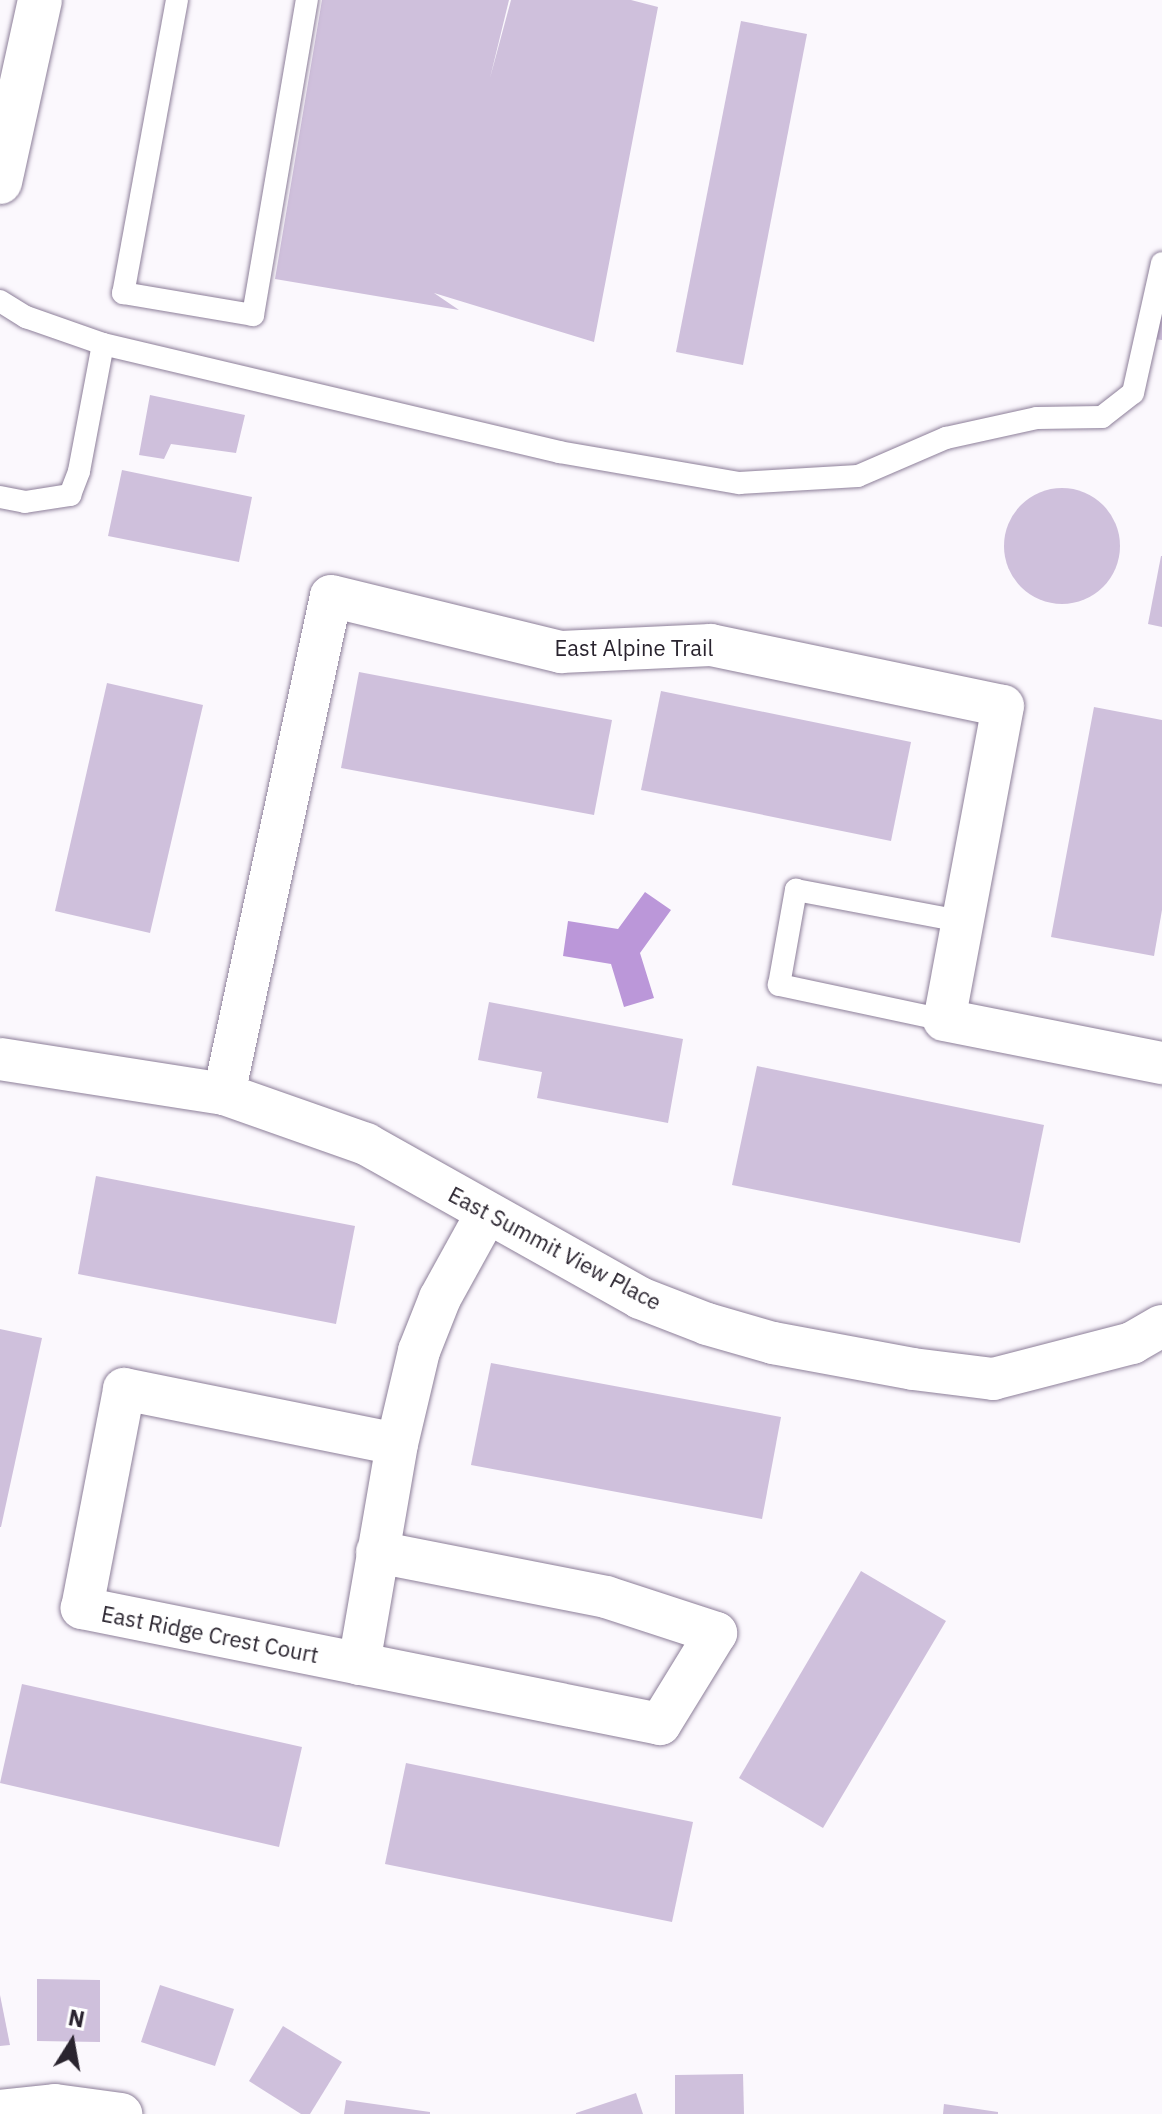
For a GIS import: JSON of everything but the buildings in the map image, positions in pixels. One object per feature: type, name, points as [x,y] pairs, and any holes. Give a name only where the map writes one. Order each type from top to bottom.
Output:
[{"type":"street","points":[[0,182],[40,0]]},
{"type":"street","name":"East Alpine Trail","points":[[224,1094],[331,596],[561,652],[711,645],[1003,706],[960,921],[944,1020]]},
{"type":"street","points":[[944,1020],[1162,1063]]},
{"type":"street","name":"East Summit View Place","points":[[0,1059],[224,1094],[366,1144],[640,1298],[707,1324],[773,1343],[913,1369],[993,1379],[1132,1343],[1162,1326]]},
{"type":"street","points":[[359,1664],[397,1444],[424,1338],[440,1298],[487,1213]]},
{"type":"street","name":"East Ridge Crest Court","points":[[377,1552],[606,1597],[716,1633],[660,1724],[82,1608],[124,1389],[397,1444]]},
{"type":"street","points":[[0,2111],[55,2105],[121,2114]]},
{"type":"lane","points":[[177,0],[123,293],[253,315],[307,0]]},
{"type":"lane","points":[[0,301],[26,317],[103,344],[559,452],[739,483],[858,476],[946,438],[1037,418],[1102,417],[1133,393],[1162,263]]},
{"type":"lane","points":[[0,497],[25,502],[70,495],[79,471],[103,344]]},
{"type":"lane","points":[[944,1020],[779,985],[796,890],[960,921]]},
{"type":"shaded area","points":[[645,892],[671,910],[640,953],[654,998],[624,1007],[611,964],[563,956],[568,921],[618,929]]}]
